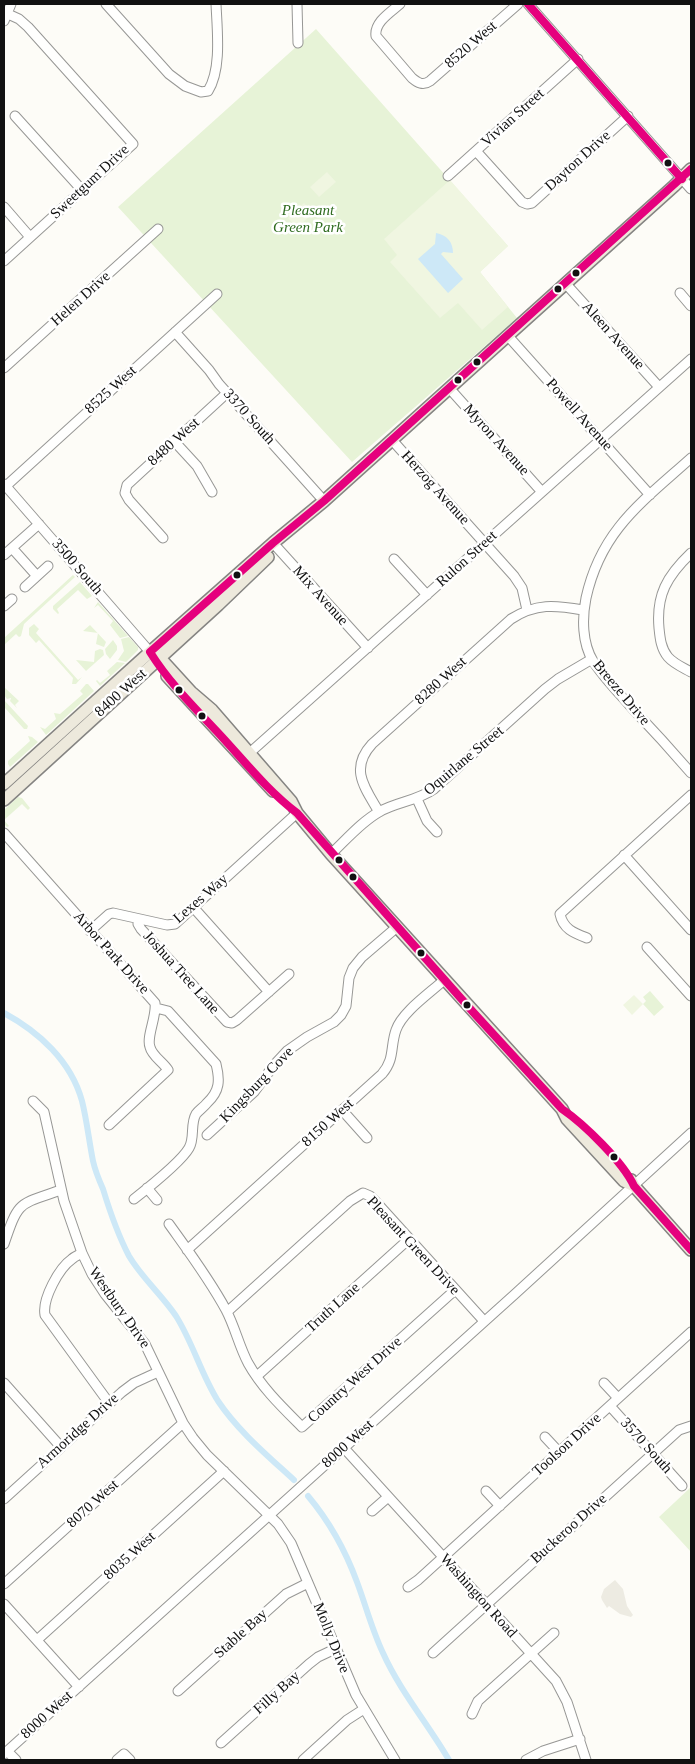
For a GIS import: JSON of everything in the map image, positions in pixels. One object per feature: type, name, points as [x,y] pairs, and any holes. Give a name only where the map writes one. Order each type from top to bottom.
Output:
[{"type":"main road","name":"8400 West","points":[[4,800],[275,546],[691,169]]},
{"type":"main road","name":"8400 West","points":[[4,784],[155,657]]},
{"type":"main road","name":"3500 South","points":[[155,657],[177,689],[291,802],[297,813],[332,854],[562,1109],[567,1119],[624,1181],[634,1186],[691,1250]]},
{"type":"street","points":[[6,17],[11,4]]},
{"type":"street","points":[[106,4],[177,81],[201,92],[208,92],[213,78],[218,33],[216,4]]},
{"type":"street","points":[[297,4],[298,43]]},
{"type":"street","name":"8520 West","points":[[400,4],[379,22],[375,30],[376,38],[412,78],[423,84],[430,81],[518,4]]},
{"type":"street","points":[[528,4],[691,189]]},
{"type":"street","name":"Sweetgum Drive","points":[[4,261],[133,144],[28,27],[18,19],[6,17]]},
{"type":"street","name":"Vivian Street","points":[[448,176],[578,59]]},
{"type":"street","points":[[15,116],[82,190]]},
{"type":"street","name":"Dayton Drive","points":[[476,151],[522,202],[532,203],[628,116]]},
{"type":"street","points":[[4,207],[30,237]]},
{"type":"street","name":"Helen Drive","points":[[4,368],[158,229]]},
{"type":"street","name":"Aleen Avenue","points":[[566,284],[659,387]]},
{"type":"street","points":[[680,293],[691,306]]},
{"type":"street","name":"8525 West","points":[[5,485],[216,294]]},
{"type":"street","name":"3370 South","points":[[175,332],[324,501]]},
{"type":"street","name":"Powell Avenue","points":[[508,336],[650,495]]},
{"type":"street","name":"Rulon Street","points":[[246,756],[691,359]]},
{"type":"street","name":"Myron Avenue","points":[[450,389],[542,492]]},
{"type":"street","name":"8480 West","points":[[163,538],[129,500],[125,489],[129,482],[227,393]]},
{"type":"street","name":"Herzog Avenue","points":[[392,440],[514,576],[522,588],[527,610]]},
{"type":"street","points":[[174,441],[197,466],[212,492]]},
{"type":"street","name":"Breeze Drive","points":[[691,458],[618,527],[596,562],[583,610],[584,630],[592,659],[620,695],[691,772]]},
{"type":"street","name":"3500 South","points":[[5,485],[155,657]]},
{"type":"street","points":[[4,555],[39,524]]},
{"type":"street","name":"Mix Avenue","points":[[275,546],[368,648]]},
{"type":"street","points":[[12,548],[37,576]]},
{"type":"street","points":[[691,553],[673,571],[665,585],[660,599],[658,614],[662,647],[668,657],[691,672]]},
{"type":"street","points":[[394,559],[427,595]]},
{"type":"street","points":[[25,587],[48,566]]},
{"type":"street","points":[[4,606],[12,598]]},
{"type":"street","name":"8280 West","points":[[379,812],[362,783],[360,774],[360,764],[367,749],[511,619],[527,610],[549,606],[583,610]]},
{"type":"street","name":"Oquirlane Street","points":[[332,854],[370,818],[379,812],[417,799],[434,790],[558,679],[592,659]]},
{"type":"street","points":[[587,938],[575,934],[566,926],[562,922],[560,914],[691,795]]},
{"type":"street","points":[[417,799],[427,821],[437,832]]},
{"type":"street","name":"Lexes Way","points":[[90,931],[111,913],[170,925],[175,924],[297,813]]},
{"type":"street","name":"Arbor Park Drive","points":[[4,833],[154,1002],[156,1008],[149,1044],[152,1051],[168,1070],[109,1125]]},
{"type":"street","points":[[624,855],[691,930]]},
{"type":"street","points":[[193,908],[269,992],[289,974]]},
{"type":"street","name":"Joshua Tree Lane","points":[[138,919],[141,929],[223,1020],[230,1023],[237,1020],[269,992]]},
{"type":"street","name":"Kingsburg Cove","points":[[207,1135],[254,1092],[287,1051],[334,1022],[341,1015],[346,1006],[349,978],[354,968],[362,956],[397,927]]},
{"type":"street","points":[[647,947],[691,996]]},
{"type":"street","name":"8150 West","points":[[187,1250],[387,1068],[392,1056],[396,1030],[403,1017],[444,980]]},
{"type":"street","points":[[134,1199],[188,1149],[196,1114],[215,1094],[219,1080],[216,1064],[168,1011],[156,1008]]},
{"type":"street","name":"Westbury Drive","points":[[33,1101],[41,1108],[46,1118],[61,1190],[82,1253],[98,1284],[145,1344],[183,1423],[207,1454],[269,1515]]},
{"type":"street","points":[[342,1110],[367,1138]]},
{"type":"street","name":"8000 West","points":[[6,1752],[691,1134]]},
{"type":"street","points":[[147,1188],[157,1200]]},
{"type":"street","points":[[4,1244],[13,1218],[22,1205],[61,1190]]},
{"type":"street","name":"Pleasant Green Drive","points":[[227,1312],[356,1196],[363,1193],[370,1196],[484,1321]]},
{"type":"street","name":"Country West Drive","points":[[169,1224],[227,1312],[244,1354],[256,1376],[272,1397],[302,1427],[455,1290]]},
{"type":"street","name":"Truth Lane","points":[[256,1376],[409,1239]]},
{"type":"street","points":[[82,1253],[72,1258],[59,1274],[44,1310],[45,1315],[109,1403]]},
{"type":"street","name":"Toolson Drive","points":[[408,1587],[691,1332]]},
{"type":"street","name":"Armoridge Drive","points":[[4,1499],[109,1403],[134,1383],[158,1372]]},
{"type":"street","points":[[604,1382],[618,1398]]},
{"type":"street","points":[[4,1383],[61,1447]]},
{"type":"street","name":"3570 South","points":[[610,1406],[682,1486]]},
{"type":"street","name":"8070 West","points":[[4,1584],[183,1423]]},
{"type":"street","name":"Buckeroo Drive","points":[[434,1653],[679,1430],[691,1426]]},
{"type":"street","points":[[545,1437],[559,1452]]},
{"type":"street","name":"Washington Road","points":[[344,1448],[531,1653],[562,1691],[572,1713],[586,1760]]},
{"type":"street","name":"8035 West","points":[[37,1640],[224,1471]]},
{"type":"street","points":[[486,1491],[500,1506]]},
{"type":"street","points":[[372,1511],[388,1497]]},
{"type":"street","name":"Molly Drive","points":[[269,1515],[291,1543],[356,1696],[395,1760]]},
{"type":"street","name":"Stable Bay","points":[[178,1691],[286,1594],[308,1582]]},
{"type":"street","points":[[4,1604],[79,1686]]},
{"type":"street","points":[[472,1714],[478,1701],[554,1633]]},
{"type":"street","name":"Filly Bay","points":[[221,1743],[309,1664],[318,1657],[335,1649]]},
{"type":"street","points":[[303,1760],[347,1720],[364,1709]]},
{"type":"street","points":[[526,1760],[543,1751],[580,1740]]},
{"type":"street","points":[[6,1752],[16,1760]]},
{"type":"green space","name":"Pleasant Green Park","points":[[316,29],[508,246],[480,272],[517,318],[352,462],[118,207]]},
{"type":"green space","points":[[327,172],[336,182],[319,197],[310,187]]},
{"type":"green space","points":[[450,180],[508,246],[480,272],[508,307],[482,330],[458,303],[440,318],[390,262],[397,255],[384,239]]},
{"type":"green space","points":[[304,203],[313,213],[297,228],[288,218]]},
{"type":"green space","points":[[73,575],[75,577],[24,624],[21,636],[19,637],[16,634],[4,645],[4,638]]},
{"type":"green space","points":[[80,582],[92,596],[87,599],[78,590],[57,609],[58,614],[53,609],[53,606]]},
{"type":"green space","points":[[98,602],[128,636],[120,638],[110,625],[113,621],[98,605],[94,608]]},
{"type":"green space","points":[[34,624],[39,629],[36,633],[78,680],[82,677],[76,684],[72,684],[73,678],[39,640],[36,643],[29,635],[29,628]]},
{"type":"green space","points":[[90,625],[97,633],[83,631]]},
{"type":"green space","points":[[98,633],[106,642],[104,647],[96,644]]},
{"type":"green space","points":[[129,637],[138,647],[138,650],[126,662],[118,660],[124,651],[121,639]]},
{"type":"green space","points":[[113,640],[117,650],[110,659],[105,649]]},
{"type":"green space","points":[[103,650],[104,655],[86,671],[76,660],[94,662],[95,651]]},
{"type":"green space","points":[[117,662],[125,663],[100,686],[96,681],[100,683],[110,675],[107,671]]},
{"type":"green space","points":[[86,684],[94,691],[46,735],[40,727],[45,729],[56,719],[54,713],[60,714],[83,694],[80,691]]},
{"type":"green space","points":[[4,687],[19,701],[15,705],[17,708],[10,701],[11,698],[7,699],[4,695]]},
{"type":"green space","points":[[4,700],[28,726],[27,729],[24,729],[5,708]]},
{"type":"green space","points":[[28,736],[38,742],[10,767],[8,761],[30,741]]},
{"type":"green space","points":[[18,797],[22,798],[30,808],[28,810],[22,804],[4,820],[4,810]]},
{"type":"green space","points":[[650,991],[664,1007],[654,1016],[643,1004],[646,1001],[643,997]]},
{"type":"green space","points":[[634,995],[643,1004],[632,1015],[623,1005]]},
{"type":"green space","points":[[691,1487],[691,1552],[659,1517]]},
{"type":"shaded area","points":[[615,1580],[623,1589],[627,1606],[633,1615],[631,1617],[620,1614],[609,1606],[607,1608],[602,1600],[601,1597],[604,1589]]},
{"type":"water","points":[[436,233],[443,235],[451,242],[453,253],[443,252],[441,254],[463,279],[448,293],[418,259],[435,244]]},
{"type":"waterway","points":[[4,1013],[41,1039],[52,1049],[70,1073],[82,1101],[95,1168],[121,1240],[129,1256],[176,1316],[212,1391],[226,1412],[254,1443],[294,1480]]},
{"type":"waterway","points":[[308,1496],[330,1526],[348,1559],[376,1636],[390,1667],[449,1760]]},
{"type":"transit line","points":[[528,4],[682,179]]},
{"type":"transit line","points":[[691,169],[324,501],[273,543],[150,652],[184,696],[267,786],[297,813],[473,1012],[562,1109],[592,1134],[612,1155],[629,1176],[634,1186],[691,1250]]}]
